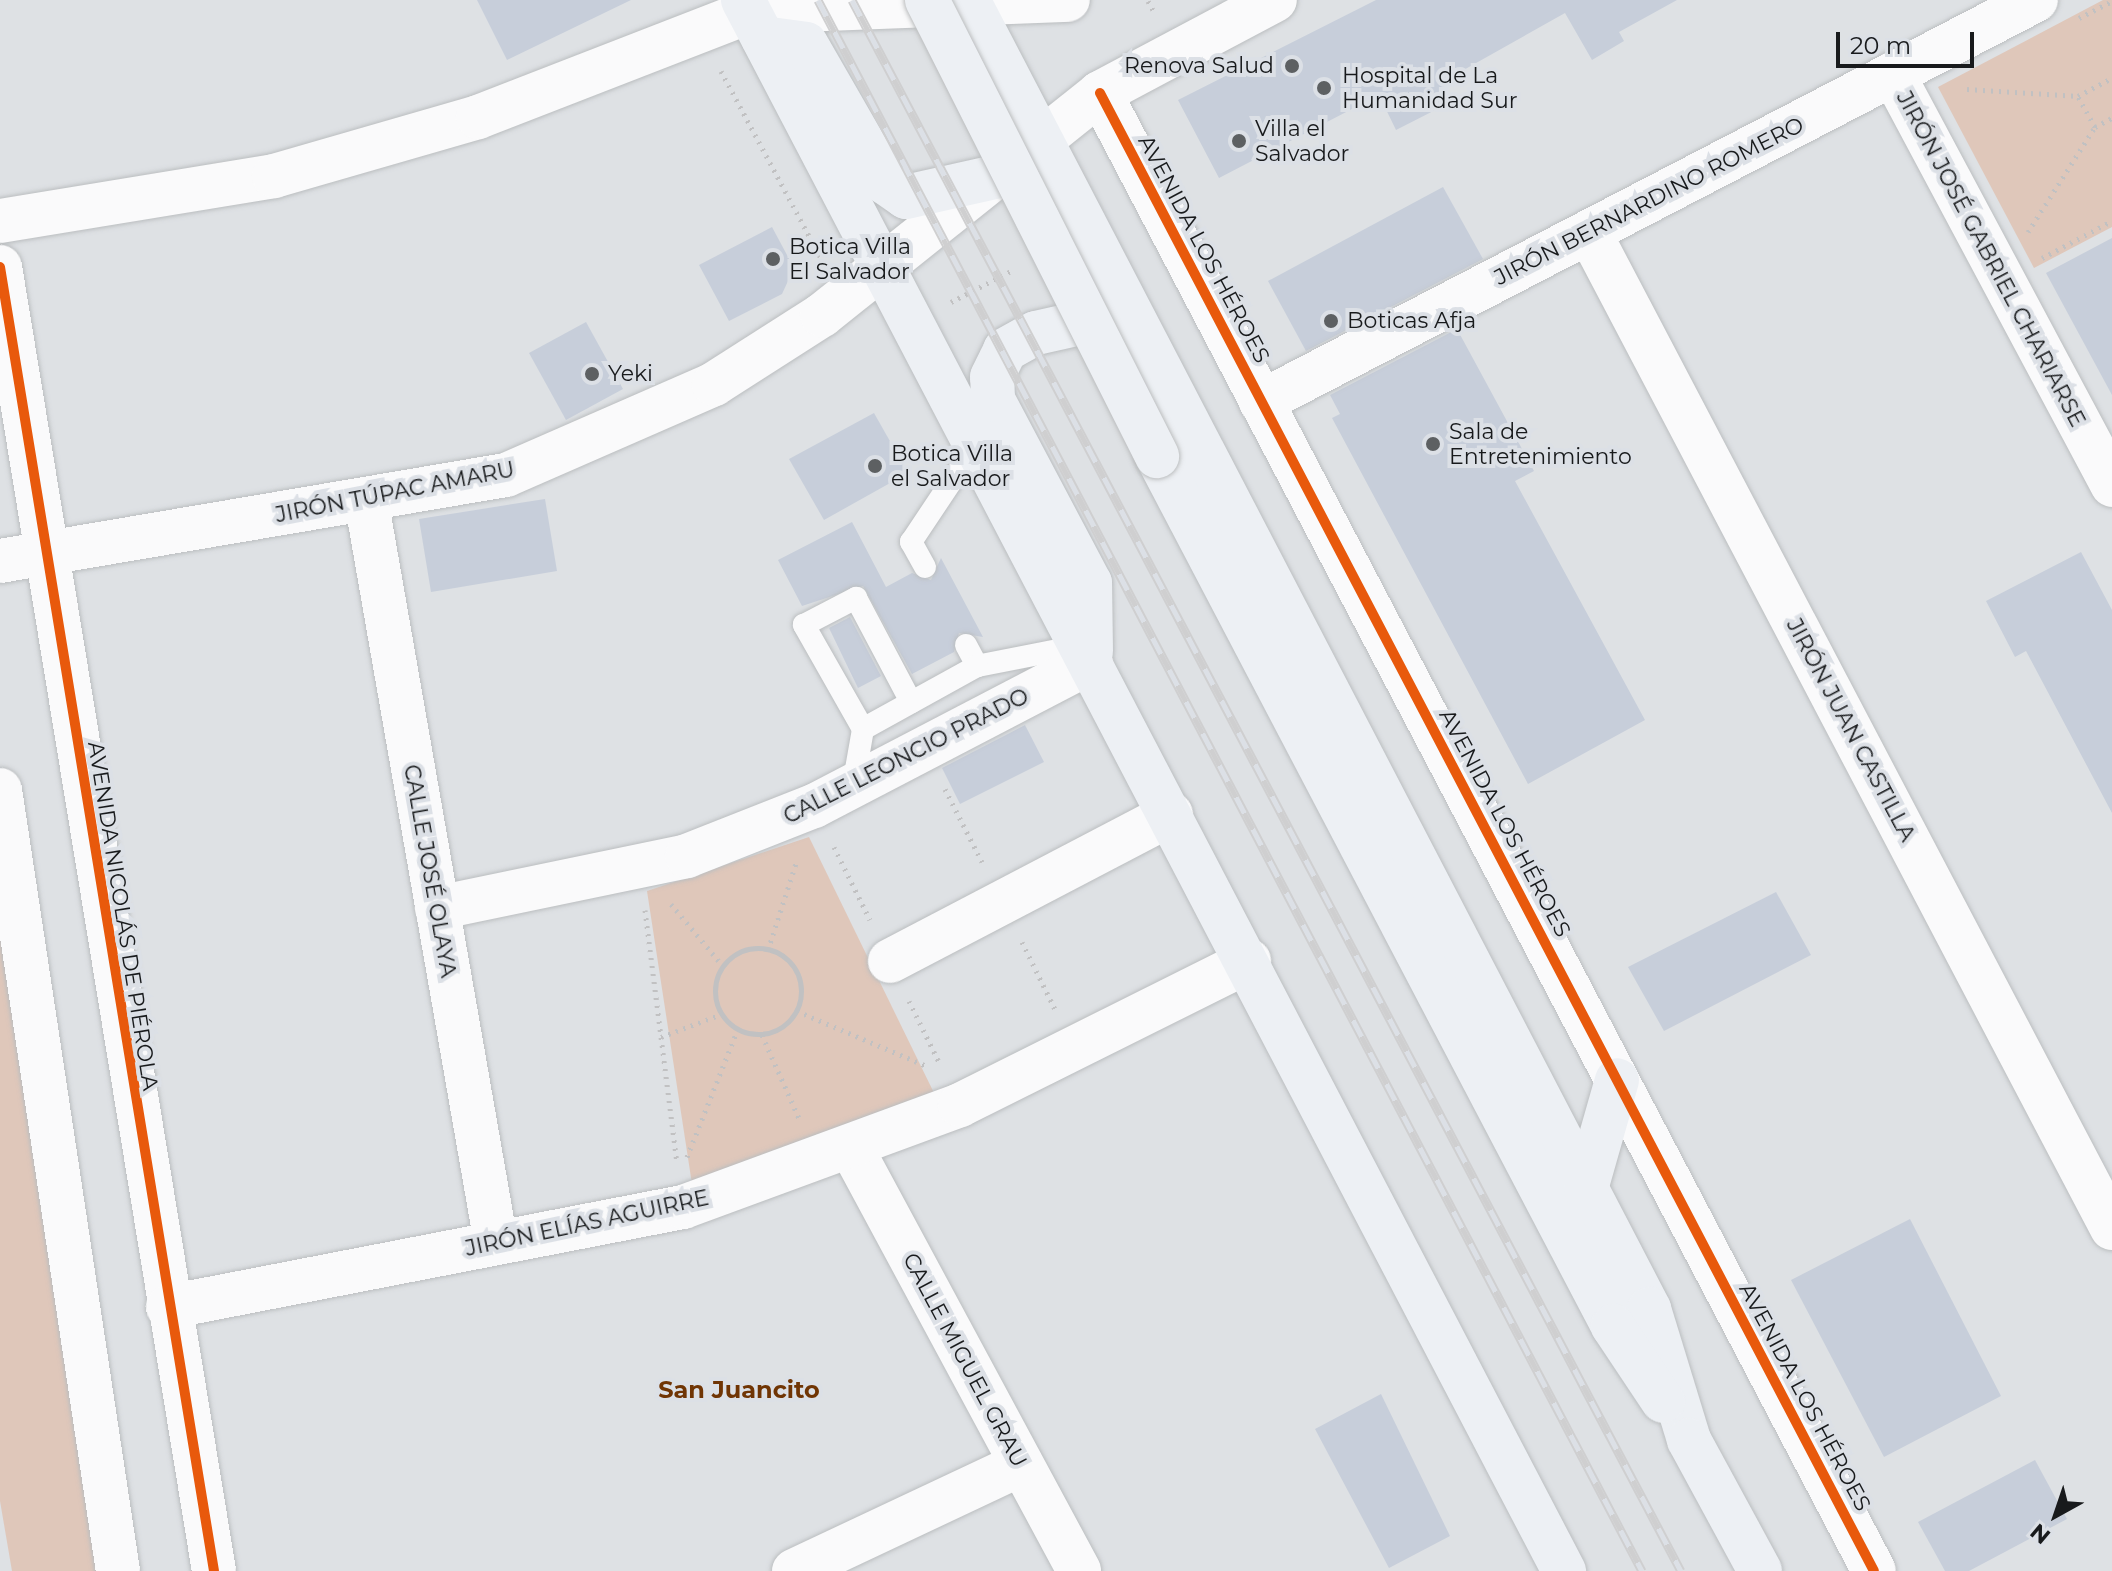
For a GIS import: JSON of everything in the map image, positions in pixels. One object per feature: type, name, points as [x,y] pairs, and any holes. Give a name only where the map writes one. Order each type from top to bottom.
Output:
[{"type":"main road","points":[[954,0],[1039,140],[1649,1309],[1689,1440]]},
{"type":"main road","points":[[954,0],[1157,456],[1613,1326],[1689,1440],[1760,1571]]},
{"type":"main road","points":[[751,17],[806,44],[886,183],[906,197],[995,177]]},
{"type":"main road","points":[[751,17],[1249,961],[1557,1568]]},
{"type":"main road","points":[[1088,654],[1090,583],[993,400],[992,377],[1005,350],[1036,333],[1128,313]]},
{"type":"main road","points":[[1586,1189],[1617,1080]]},
{"type":"street","points":[[0,221],[274,176],[478,117],[751,17],[954,0],[1068,0]]},
{"type":"street","name":"JIRÓN TÚPAC AMARU","points":[[0,561],[506,475],[714,384],[884,267],[1100,93],[1275,0]]},
{"type":"street","name":"JIRÓN BERNARDINO ROMERO","points":[[1261,402],[1893,74],[2053,11]]},
{"type":"street","name":"JIRÓN JOSÉ GABRIEL CHARIARSE","points":[[1893,74],[2112,485]]},
{"type":"street","name":"AVENIDA LOS HÉROES","points":[[1100,93],[1874,1571]]},
{"type":"street","name":"JIRÓN JUAN CASTILLA","points":[[1589,232],[2112,1228]]},
{"type":"street","name":"AVENIDA NICOLÁS DE PIÉROLA","points":[[0,267],[43,554],[214,1571]]},
{"type":"street","name":"CALLE JOSÉ OLAYA","points":[[366,499],[496,1243]]},
{"type":"street","name":"CALLE LEONCIO PRADO","points":[[437,908],[687,856],[814,806],[1088,654]]},
{"type":"street","points":[[0,790],[118,1571]]},
{"type":"street","points":[[890,961],[1171,814]]},
{"type":"street","name":"JIRÓN ELÍAS AGUIRRE","points":[[168,1307],[683,1207],[836,1156],[1077,1052],[1249,961]]},
{"type":"street","name":"CALLE MIGUEL GRAU","points":[[836,1156],[1021,1464],[1079,1571]]},
{"type":"street","points":[[794,1571],[1021,1464]]},
{"type":"lane","points":[[925,567],[911,542],[977,443]]},
{"type":"lane","points":[[853,786],[863,729],[804,625],[856,598],[911,702]]},
{"type":"lane","points":[[966,645],[977,666]]},
{"type":"lane","points":[[863,729],[977,666],[1088,654]]},
{"type":"path","points":[[2053,11],[2112,1]]},
{"type":"path","points":[[712,56],[831,277]]},
{"type":"path","points":[[1961,89],[2078,96],[2112,78]]},
{"type":"path","points":[[2078,96],[2095,127]]},
{"type":"path","points":[[2025,236],[2095,127],[2112,118]]},
{"type":"path","points":[[2018,223],[2038,260],[2112,221]]},
{"type":"path","points":[[943,307],[1025,263]]},
{"type":"path","points":[[768,950],[814,806]]},
{"type":"path","points":[[640,867],[723,966]]},
{"type":"path","points":[[640,867],[679,1177],[738,1029]]},
{"type":"path","points":[[797,1011],[795,969],[768,950],[746,950],[723,966],[715,992],[722,1014],[738,1029],[762,1035],[836,1156]]},
{"type":"path","points":[[762,1035],[797,1011]]},
{"type":"path","points":[[797,1011],[944,1074]]},
{"type":"path","points":[[661,1037],[722,1014]]},
{"type":"shaded area","points":[[2103,0],[2112,0],[2112,227],[2034,268],[1938,87]]},
{"type":"shaded area","points":[[809,837],[935,1095],[692,1184],[647,891]]},
{"type":"shaded area","points":[[0,934],[100,1571],[12,1571],[0,1501]]},
{"type":"building","points":[[477,0],[631,0],[507,60]]},
{"type":"building","name":"Hospital de La Humanidad Sur","points":[[1376,0],[1677,0],[1619,32],[1624,41],[1592,60],[1565,13],[1444,81],[1451,102],[1396,130],[1379,95],[1219,178],[1178,100]]},
{"type":"building","points":[[1443,187],[1483,259],[1306,351],[1268,281]]},
{"type":"building","points":[[772,227],[794,268],[782,294],[729,321],[699,265]]},
{"type":"building","points":[[2112,238],[2112,395],[2046,273]]},
{"type":"building","points":[[586,322],[623,389],[566,420],[529,353]]},
{"type":"building","points":[[1457,329],[1534,471],[1515,481],[1645,720],[1528,784],[1332,418],[1340,414],[1330,395]]},
{"type":"building","points":[[874,413],[908,473],[824,520],[789,459]]},
{"type":"building","points":[[545,499],[557,571],[431,592],[419,519]]},
{"type":"building","points":[[852,522],[886,587],[912,573],[931,580],[941,558],[983,637],[959,633],[954,652],[912,674],[863,586],[802,606],[778,560]]},
{"type":"building","points":[[2081,552],[2112,610],[2112,813],[2026,651],[2015,657],[1986,601]]},
{"type":"building","points":[[850,617],[881,676],[858,688],[829,628]]},
{"type":"building","points":[[1025,725],[1044,762],[960,804],[942,768]]},
{"type":"building","points":[[1776,892],[1811,955],[1664,1031],[1628,967]]},
{"type":"building","points":[[1910,1219],[2001,1396],[1884,1457],[1791,1280]]},
{"type":"building","points":[[1381,1394],[1450,1536],[1389,1568],[1315,1429]]},
{"type":"building","points":[[2035,1460],[2067,1519],[1969,1571],[1945,1571],[1918,1522]]},
{"type":"railway","points":[[818,0],[1642,1571]]},
{"type":"railway","points":[[852,0],[1681,1571]]},
{"type":"cycle path","points":[[1100,93],[1874,1571]]},
{"type":"cycle path","points":[[0,267],[214,1571]]},
{"type":"place","name":"Renova Salud","points":[[1292,66]]},
{"type":"place","name":"Hospital de La Humanidad Sur","points":[[1324,88]]},
{"type":"place","name":"Villa el Salvador","points":[[1239,141]]},
{"type":"place","name":"Botica Villa El Salvador","points":[[773,259]]},
{"type":"place","name":"Boticas Afja","points":[[1331,321]]},
{"type":"place","name":"Yeki","points":[[592,374]]},
{"type":"place","name":"Sala de Entretenimiento","points":[[1433,444]]},
{"type":"place","name":"Botica Villa el Salvador","points":[[875,466]]},
{"type":"district","name":"San Juancito","points":[[739,1390]]}]
